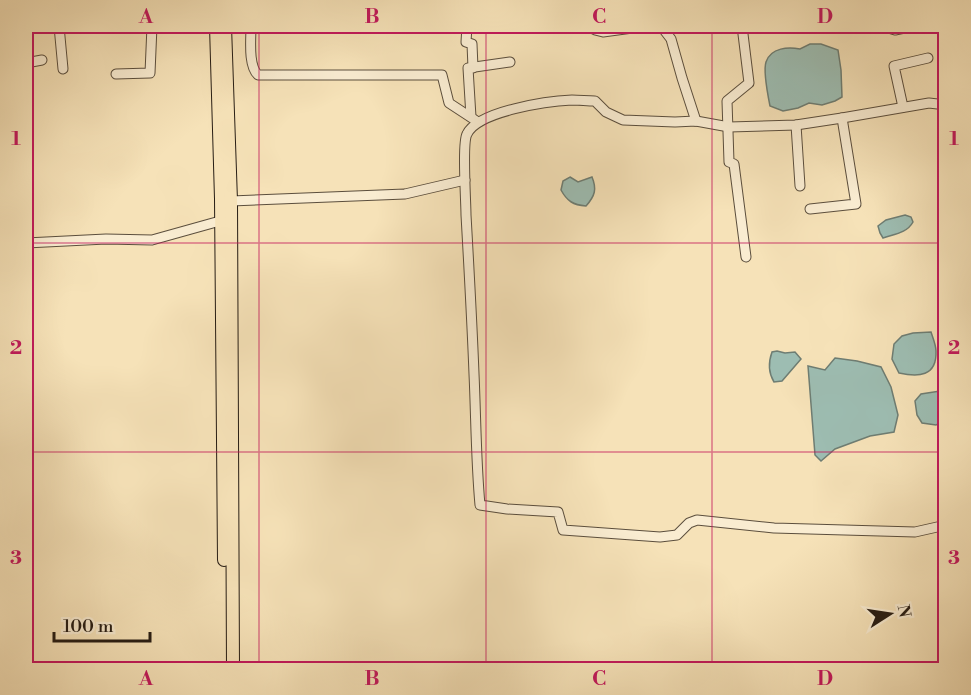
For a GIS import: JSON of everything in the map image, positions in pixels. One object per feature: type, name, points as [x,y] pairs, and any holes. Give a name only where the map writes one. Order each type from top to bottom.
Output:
[{"type":"main road","points":[[216,26],[221,199],[225,221],[232,669]]},
{"type":"main road","points":[[225,26],[231,201],[225,221],[225,669]]},
{"type":"street","points":[[59,26],[63,69]]},
{"type":"street","points":[[116,74],[150,73],[152,26]]},
{"type":"street","points":[[252,26],[251,63],[253,71],[258,75],[442,75],[449,102],[475,119],[511,109],[571,100],[595,101],[606,112],[623,120],[696,121],[729,127],[796,125],[929,103],[945,105]]},
{"type":"street","points":[[467,26],[466,42],[472,44],[473,68]]},
{"type":"street","points":[[594,26],[595,30],[603,32],[647,26]]},
{"type":"street","points":[[662,27],[691,26]]},
{"type":"street","points":[[742,26],[749,83],[728,101],[729,162],[734,164],[746,257]]},
{"type":"street","points":[[882,26],[895,30],[914,26]]},
{"type":"street","points":[[662,27],[671,39],[681,78],[696,121]]},
{"type":"street","points":[[903,107],[894,66],[928,58]]},
{"type":"street","points":[[26,63],[42,60]]},
{"type":"street","points":[[510,62],[468,68],[475,119],[465,141],[465,180],[480,506],[558,512],[563,530],[660,537],[677,535],[689,522],[697,520],[774,528],[905,531],[945,525]]},
{"type":"street","points":[[810,209],[856,204],[842,118]]},
{"type":"street","points":[[796,125],[800,186]]},
{"type":"street","points":[[231,201],[405,194],[465,180]]},
{"type":"street","points":[[26,243],[152,240],[225,221]]},
{"type":"water","points":[[810,44],[821,44],[838,50],[842,97],[822,105],[809,103],[783,111],[770,106],[765,71],[768,57],[781,49],[800,49]]},
{"type":"water","points":[[570,177],[578,182],[592,177],[594,192],[586,206],[571,202],[561,190],[563,181]]},
{"type":"water","points":[[905,215],[911,217],[913,222],[910,226],[900,233],[883,238],[878,226],[886,220]]},
{"type":"water","points":[[931,332],[936,349],[935,360],[930,370],[919,375],[899,373],[892,359],[894,344],[902,336]]},
{"type":"water","points":[[772,352],[795,352],[801,359],[782,381],[774,382],[769,364]]},
{"type":"water","points":[[835,358],[881,367],[891,387],[898,415],[894,432],[870,436],[835,449],[821,461],[815,455],[808,366],[825,370]]},
{"type":"water","points":[[940,391],[945,397],[945,419],[936,425],[922,423],[917,415],[915,401],[921,394]]}]
